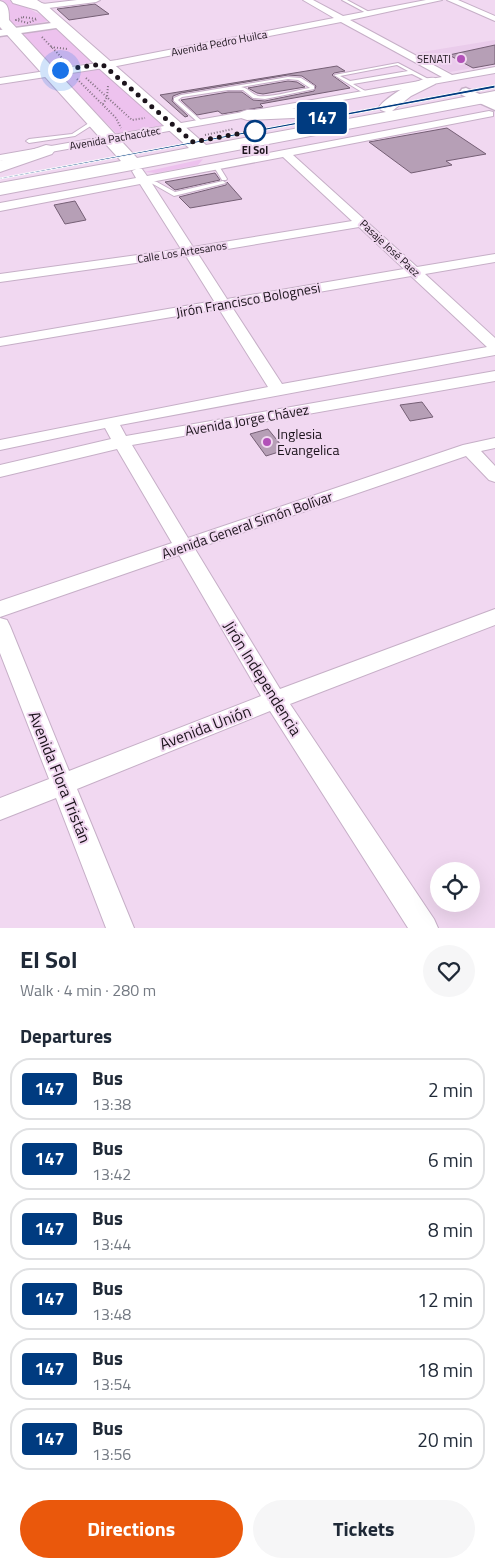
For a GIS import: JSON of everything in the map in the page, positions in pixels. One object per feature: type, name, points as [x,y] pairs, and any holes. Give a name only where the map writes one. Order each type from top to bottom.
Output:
[{"type":"main road","points":[[18,0],[36,4],[198,147]]},
{"type":"main road","points":[[0,5],[3,12],[4,26],[95,121],[117,133],[134,170]]},
{"type":"main road","points":[[387,106],[406,93],[430,81]]},
{"type":"main road","name":"Avenida Pachacútec","points":[[487,103],[495,86]]},
{"type":"main road","name":"Avenida Pachacútec","points":[[0,189],[58,178],[134,170],[198,147],[387,106],[487,103]]},
{"type":"main road","name":"Avenida Pachacútec","points":[[198,147],[257,140],[424,110],[487,103]]},
{"type":"main road","points":[[247,115],[366,111]]},
{"type":"main road","points":[[222,175],[223,160],[228,154],[257,140]]},
{"type":"main road","points":[[0,167],[42,144]]},
{"type":"main road","name":"Avenida Pachacútec","points":[[0,178],[134,170]]},
{"type":"street","points":[[36,4],[96,0]]},
{"type":"street","points":[[307,0],[451,78]]},
{"type":"street","name":"Avenida Pedro Huilca","points":[[0,81],[41,66],[73,71],[438,0]]},
{"type":"street","points":[[452,0],[493,18]]},
{"type":"street","points":[[4,26],[59,25]]},
{"type":"street","name":"Avenida Pachacútec","points":[[0,158],[18,155],[42,144],[83,143],[117,133],[201,123],[495,70]]},
{"type":"street","name":"Avenida Pachacútec","points":[[0,207],[134,170],[222,175],[284,152],[487,103]]},
{"type":"street","points":[[198,147],[222,175]]},
{"type":"street","name":"Pasaje José Paez","points":[[284,152],[495,346]]},
{"type":"street","points":[[134,170],[278,390]]},
{"type":"street","name":"Calle Los Artesanos","points":[[0,278],[188,252],[363,223]]},
{"type":"street","name":"Jirón Francisco Bolognesi","points":[[0,342],[495,258]]},
{"type":"street","name":"Avenida Jorge Chávez","points":[[0,445],[278,390],[495,350]]},
{"type":"street","name":"Avenida Jorge Chávez","points":[[0,471],[122,442],[495,376]]},
{"type":"street","name":"Jirón Independencia","points":[[110,423],[275,700],[424,928]]},
{"type":"street","name":"Avenida General Simón Bolívar","points":[[0,609],[468,449],[495,443]]},
{"type":"street","points":[[468,449],[495,476]]},
{"type":"street","name":"Avenida Unión","points":[[0,808],[495,616]]},
{"type":"street","name":"Avenida Flora Tristán","points":[[0,626],[120,928]]},
{"type":"lane","points":[[344,0],[369,13]]},
{"type":"lane","points":[[365,93],[336,74],[398,64],[430,81]]},
{"type":"lane","points":[[343,79],[406,68]]},
{"type":"lane","points":[[349,83],[413,72]]},
{"type":"lane","points":[[201,123],[176,99],[226,88],[288,78],[299,79],[312,87],[312,89],[266,98],[255,96],[244,89],[226,88]]},
{"type":"lane","points":[[18,155],[29,141],[73,135],[95,121]]},
{"type":"lane","points":[[68,132],[78,133]]},
{"type":"lane","points":[[78,133],[83,143]]},
{"type":"lane","points":[[29,141],[42,144]]},
{"type":"lane","points":[[134,170],[167,187],[174,194],[222,175]]},
{"type":"path","points":[[38,32],[116,118],[117,133]]},
{"type":"path","points":[[51,47],[74,50]]},
{"type":"path","points":[[73,71],[107,97],[132,120],[163,116]]},
{"type":"path","points":[[103,82],[109,87],[103,104]]},
{"type":"shaded area","points":[[1,0],[12,0],[47,18],[48,21],[27,26],[9,25]]},
{"type":"shaded area","points":[[38,30],[61,30],[94,60],[88,63],[51,68],[20,35]]},
{"type":"shaded area","name":"SENATI","points":[[495,40],[495,64],[450,72],[416,53]]},
{"type":"shaded area","points":[[102,68],[166,125],[117,134],[58,74]]},
{"type":"shaded area","points":[[203,159],[198,165],[156,173],[144,172]]},
{"type":"building","points":[[95,4],[109,14],[69,20],[57,9]]},
{"type":"building","points":[[495,45],[495,64],[473,68],[449,55]]},
{"type":"building","points":[[337,66],[345,71],[332,75],[350,88],[260,104],[263,107],[222,114],[218,111],[197,115],[181,100],[228,92],[242,92],[253,100],[265,101],[314,91],[316,86],[302,76],[288,75],[181,93],[173,96],[172,101],[188,116],[185,117],[160,95]]},
{"type":"building","points":[[288,81],[297,82],[305,87],[263,94],[248,88]]},
{"type":"building","points":[[447,128],[486,154],[446,161],[452,165],[411,173],[369,142]]},
{"type":"building","points":[[215,173],[220,180],[175,190],[165,182]]},
{"type":"building","points":[[227,182],[242,199],[190,208],[179,197],[226,185]]},
{"type":"building","points":[[75,201],[86,220],[65,224],[54,205]]},
{"type":"building","points":[[422,402],[433,417],[410,421],[400,405]]},
{"type":"building","name":"Inglesia Evangelica","points":[[268,429],[285,450],[266,456],[250,434]]},
{"type":"bus line","name":"147","points":[[0,178],[495,86]]},
{"type":"place","name":"SENATI","points":[[461,59]]},
{"type":"place","name":"El Sol","points":[[255,131]]},
{"type":"place","name":"Inglesia Evangelica","points":[[267,442]]},
{"type":"route","points":[[60,70],[102,64],[193,142],[264,129],[255,131]]}]
